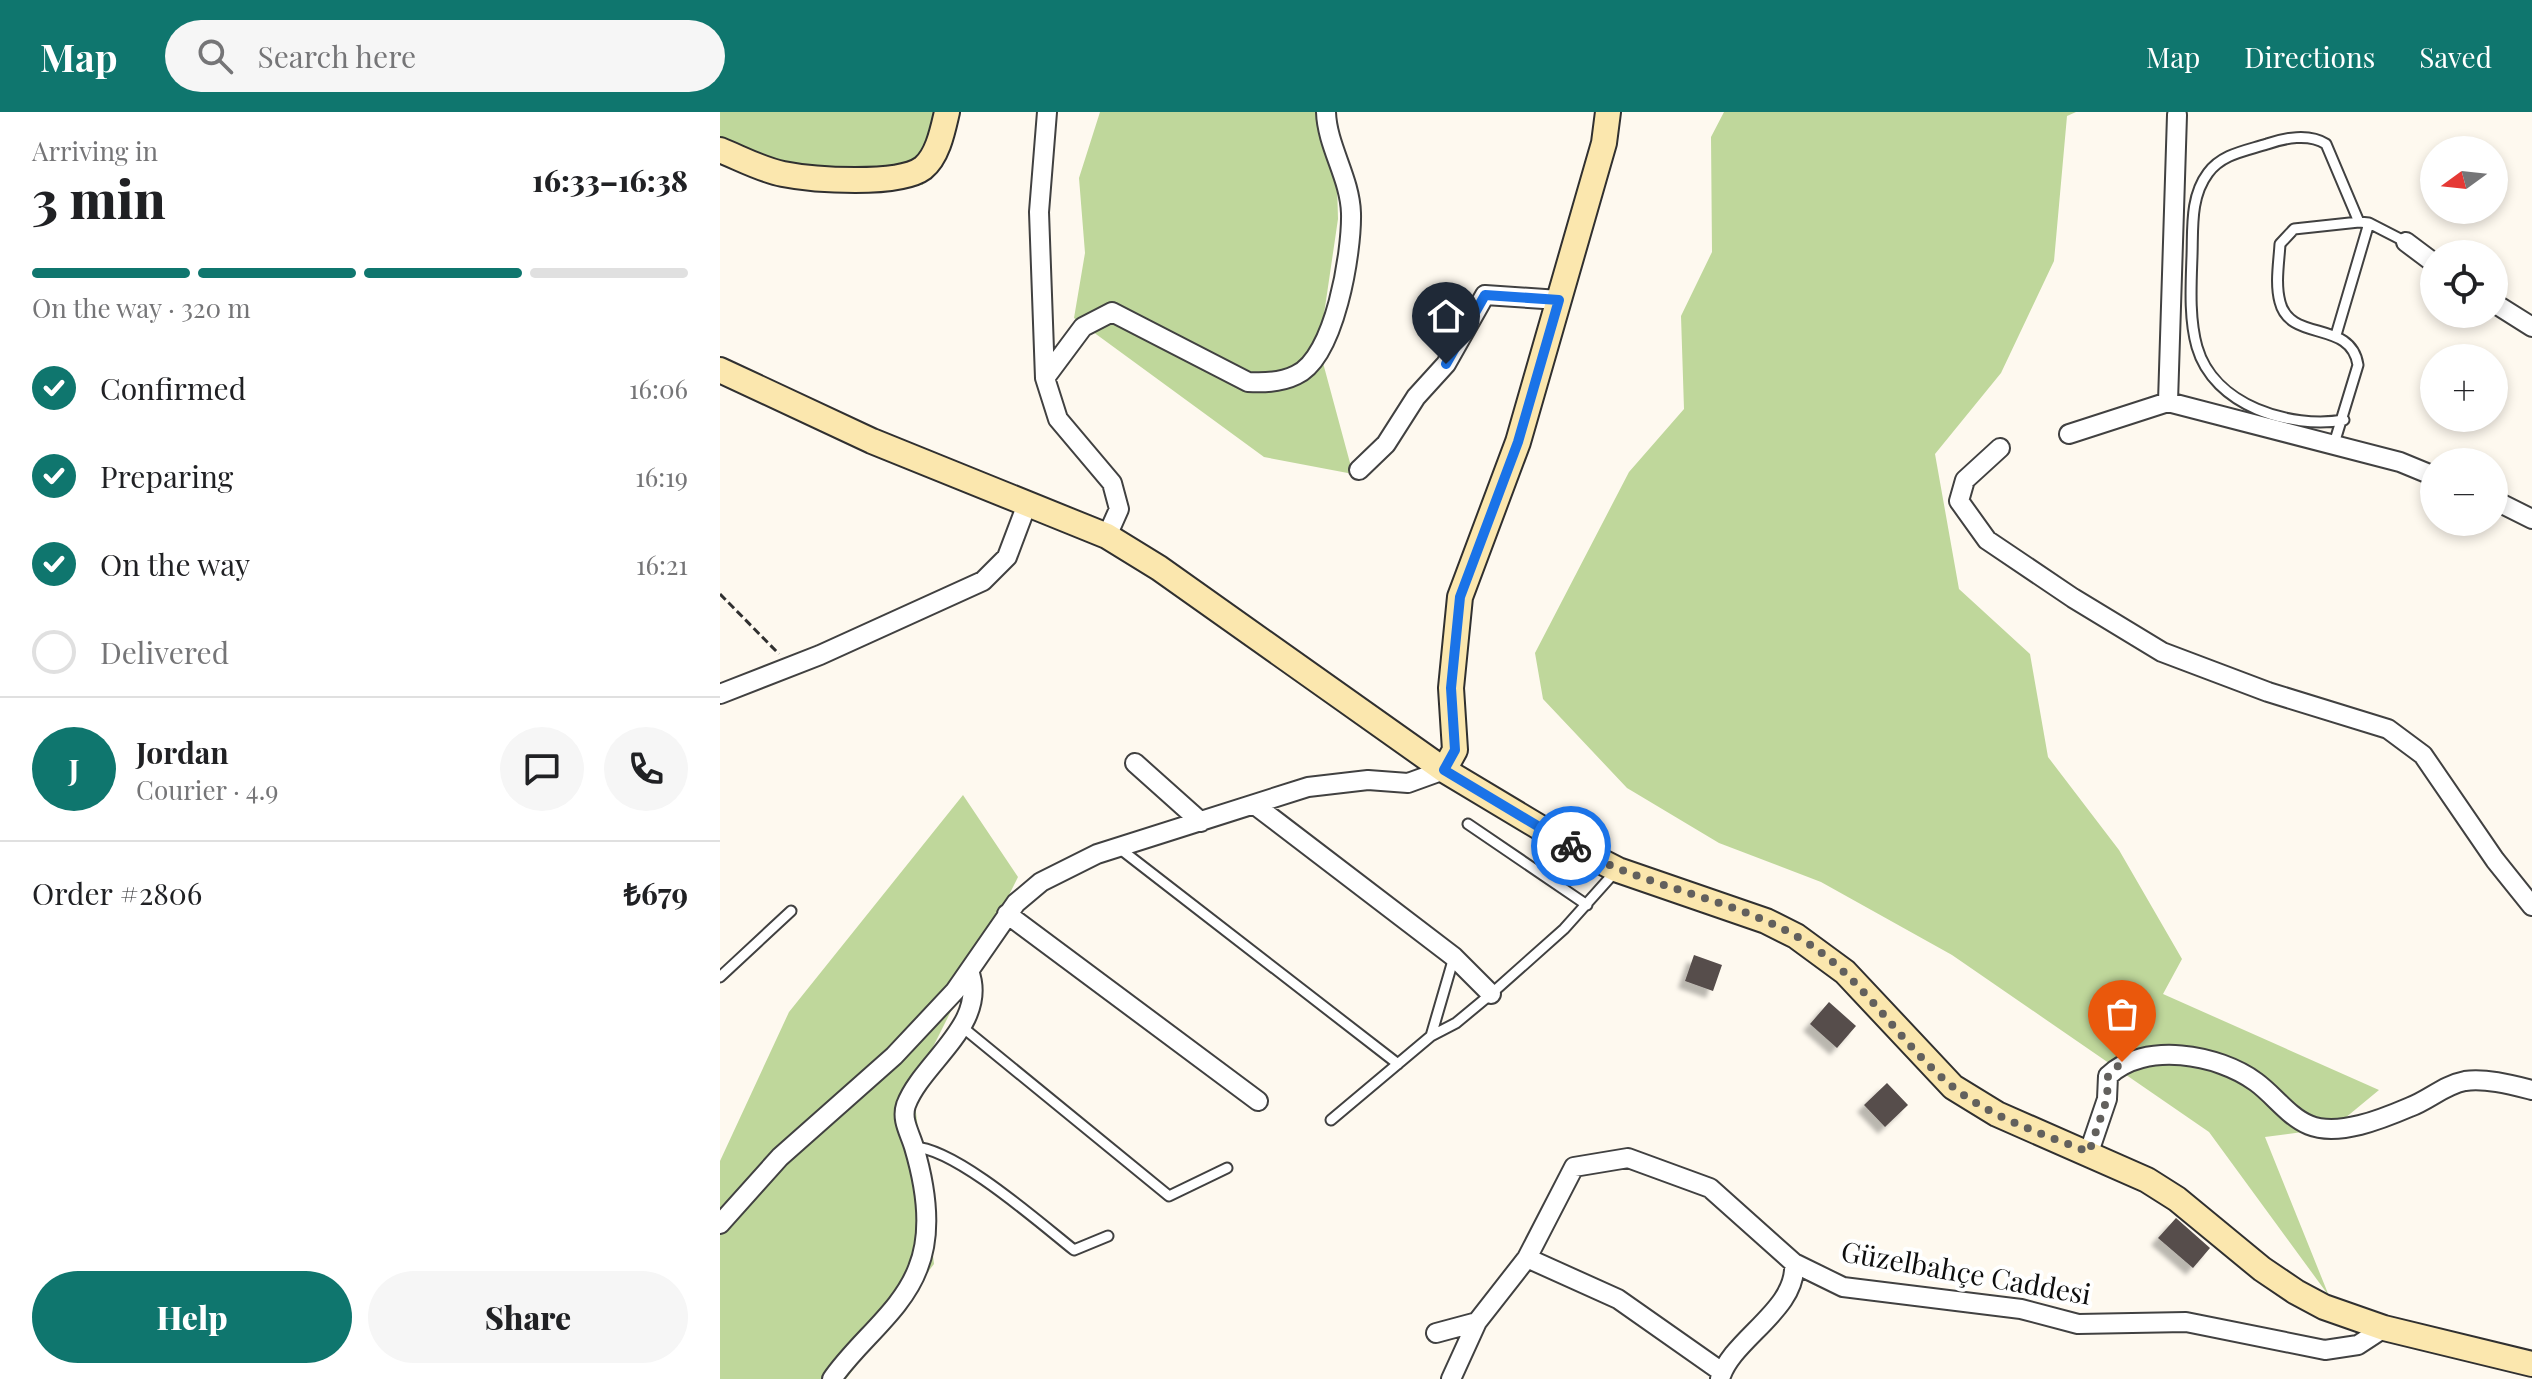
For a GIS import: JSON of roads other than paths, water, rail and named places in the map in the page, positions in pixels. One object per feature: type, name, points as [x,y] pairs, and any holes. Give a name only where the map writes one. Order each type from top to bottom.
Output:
[{"type":"street","points":[[720,150],[782,174],[864,180],[901,175],[923,167],[940,141],[947,112]]},
{"type":"street","points":[[1047,112],[1039,212],[1045,378],[1058,419],[1103,471],[1118,497],[1119,509],[1107,536]]},
{"type":"street","points":[[1045,378],[1083,327],[1112,312],[1129,318],[1172,346],[1248,382],[1263,383],[1298,375],[1322,348],[1346,263],[1351,211],[1326,112]]},
{"type":"street","points":[[720,1224],[780,1157],[894,1056],[955,991],[1007,914],[1041,882],[1118,848],[1308,787],[1368,780],[1408,783],[1444,770],[1455,750],[1451,688],[1460,597],[1518,442],[1604,143],[1608,112]]},
{"type":"street","points":[[2168,402],[2177,115]]},
{"type":"street","points":[[2406,242],[2420,252]]},
{"type":"street","points":[[1359,470],[1386,444],[1416,397],[1446,364],[1485,295],[1559,300]]},
{"type":"street","points":[[2508,312],[2532,327]]},
{"type":"street","points":[[720,370],[872,441],[1107,536],[1159,568],[1444,770],[1569,845],[1618,870],[1766,921],[1796,936],[1845,972],[1953,1087],[1997,1114],[2089,1152],[2177,1199],[2262,1269],[2296,1292],[2324,1307],[2384,1328],[2532,1364]]},
{"type":"street","points":[[2069,434],[2168,402],[2400,462],[2420,470]]},
{"type":"street","points":[[2000,448],[1965,480],[1959,501],[1987,540],[2073,598],[2162,652],[2268,692],[2388,729],[2423,755],[2495,860],[2532,906]]},
{"type":"street","points":[[720,694],[983,581],[1007,557],[1027,504]]},
{"type":"street","points":[[2508,507],[2532,519]]},
{"type":"street","points":[[1135,763],[1201,822]]},
{"type":"street","points":[[1255,805],[1454,957],[1491,994]]},
{"type":"street","points":[[1007,914],[1258,1101]]},
{"type":"street","points":[[832,1379],[848,1355],[902,1297],[921,1261],[927,1233],[914,1147],[905,1122],[906,1106],[960,1026],[972,999],[969,971]]},
{"type":"street","points":[[2089,1152],[2107,1099],[2108,1076],[2122,1062],[2154,1055],[2213,1062],[2254,1081],[2309,1125],[2337,1130],[2412,1107],[2434,1093],[2466,1081],[2532,1090]]},
{"type":"street","name":"Güzelbahçe Caddesi","points":[[1527,1258],[1574,1167],[1628,1158],[1710,1188],[1794,1263],[1843,1287],[2021,1309],[2078,1324],[2186,1322],[2325,1350],[2358,1345],[2384,1328]]},
{"type":"street","points":[[1451,1379],[1477,1322],[1527,1258],[1618,1299],[1721,1376],[1771,1315],[1795,1277],[1794,1263]]},
{"type":"street","points":[[1436,1333],[1477,1322]]},
{"type":"lane","points":[[2336,335],[2364,222],[2326,144],[2312,138],[2279,139],[2224,158],[2207,174],[2195,203],[2194,320],[2198,349],[2204,364],[2223,387],[2250,406],[2301,423],[2344,420]]},
{"type":"lane","points":[[2333,447],[2344,420],[2358,365],[2353,349],[2336,335],[2297,325],[2283,311],[2278,290],[2280,244],[2294,229],[2364,222],[2406,242]]},
{"type":"lane","points":[[1468,824],[1587,905]]},
{"type":"lane","points":[[1118,848],[1398,1064]]},
{"type":"lane","points":[[1331,1120],[1431,1036],[1456,1023],[1491,994],[1587,905],[1618,870]]},
{"type":"lane","points":[[720,977],[791,911]]},
{"type":"lane","points":[[1431,1036],[1454,957]]},
{"type":"lane","points":[[960,1026],[1169,1196],[1227,1168]]},
{"type":"lane","points":[[914,1147],[940,1153],[1010,1200],[1074,1250],[1108,1236]]}]
